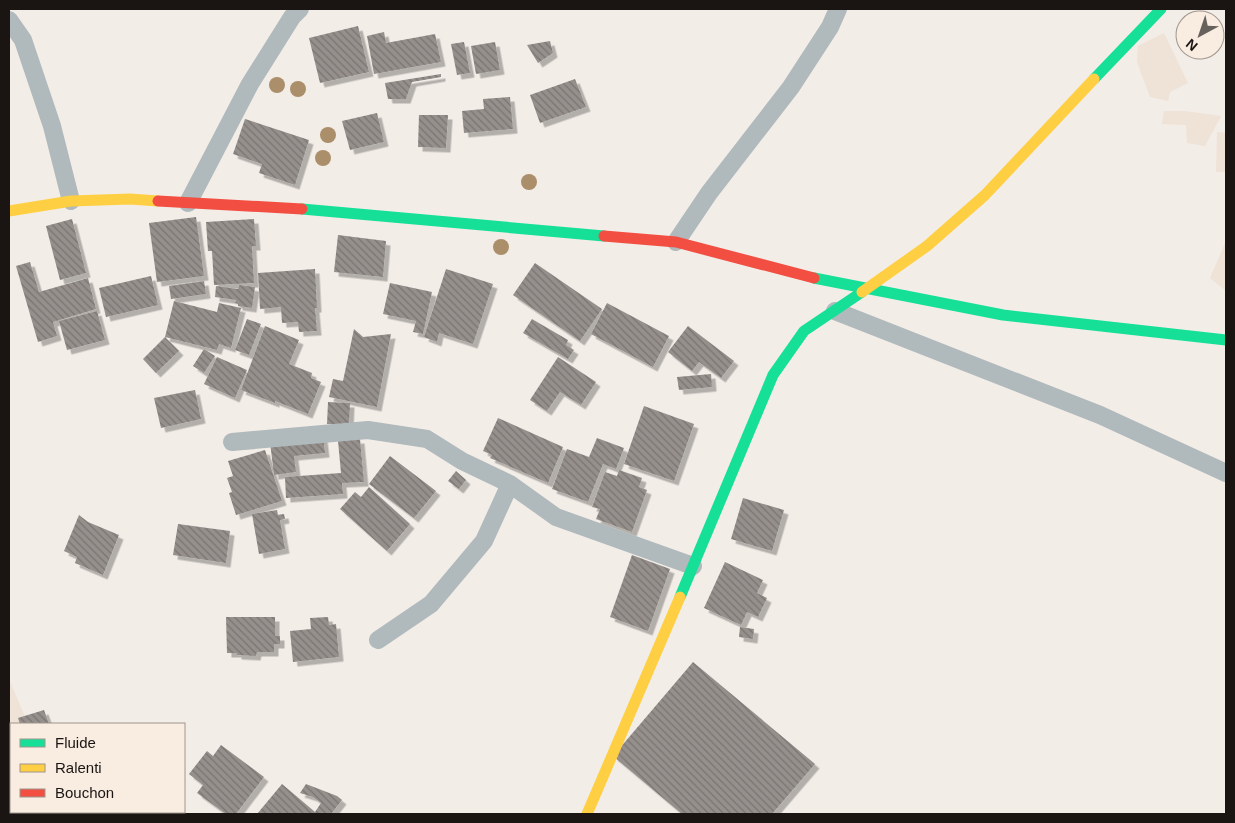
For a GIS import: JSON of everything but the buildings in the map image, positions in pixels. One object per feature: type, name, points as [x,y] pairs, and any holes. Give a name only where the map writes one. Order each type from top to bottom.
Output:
[{"type":"street","points":[[188,203],[250,84],[292,17],[300,9]]},
{"type":"street","points":[[676,242],[709,193],[791,87],[830,27],[838,9]]},
{"type":"street","points":[[587,814],[773,375],[804,331],[867,289],[926,246],[985,194],[1161,9]]},
{"type":"street","points":[[9,20],[23,40],[52,126],[71,201]]},
{"type":"street","points":[[9,210],[71,201],[130,199],[306,209],[676,242],[829,282],[1003,315],[1226,340]]},
{"type":"street","points":[[835,311],[1100,415],[1226,473]]},
{"type":"street","points":[[232,442],[368,430],[427,439],[462,461],[510,484],[556,517],[693,566]]},
{"type":"street","points":[[378,640],[431,604],[484,541],[510,484]]},
{"type":"shaded area","points":[[1164,33],[1175,56],[1175,60],[1177,60],[1188,83],[1170,92],[1168,101],[1150,97],[1137,62],[1138,46]]},
{"type":"shaded area","points":[[1164,111],[1185,111],[1221,116],[1205,146],[1187,143],[1186,125],[1162,124]]},
{"type":"shaded area","points":[[1217,132],[1226,133],[1226,172],[1216,172]]},
{"type":"shaded area","points":[[1226,241],[1226,291],[1210,278]]},
{"type":"shaded area","points":[[9,679],[25,717],[30,723],[10,723],[10,813],[108,814],[9,814]]},
{"type":"traffic: fast","points":[[1094,79],[1161,9]]},
{"type":"traffic: fast","points":[[302,209],[604,236]]},
{"type":"traffic: fast","points":[[814,278],[1003,315],[1226,340]]},
{"type":"traffic: fast","points":[[680,597],[773,375],[804,331],[862,292]]},
{"type":"traffic: slow","points":[[862,292],[927,246],[985,195],[1094,79]]},
{"type":"traffic: slow","points":[[9,211],[71,201],[130,199],[158,201]]},
{"type":"traffic: slow","points":[[587,814],[680,597]]},
{"type":"traffic: jam","points":[[158,201],[302,209]]},
{"type":"traffic: jam","points":[[604,236],[676,242],[814,278]]}]
